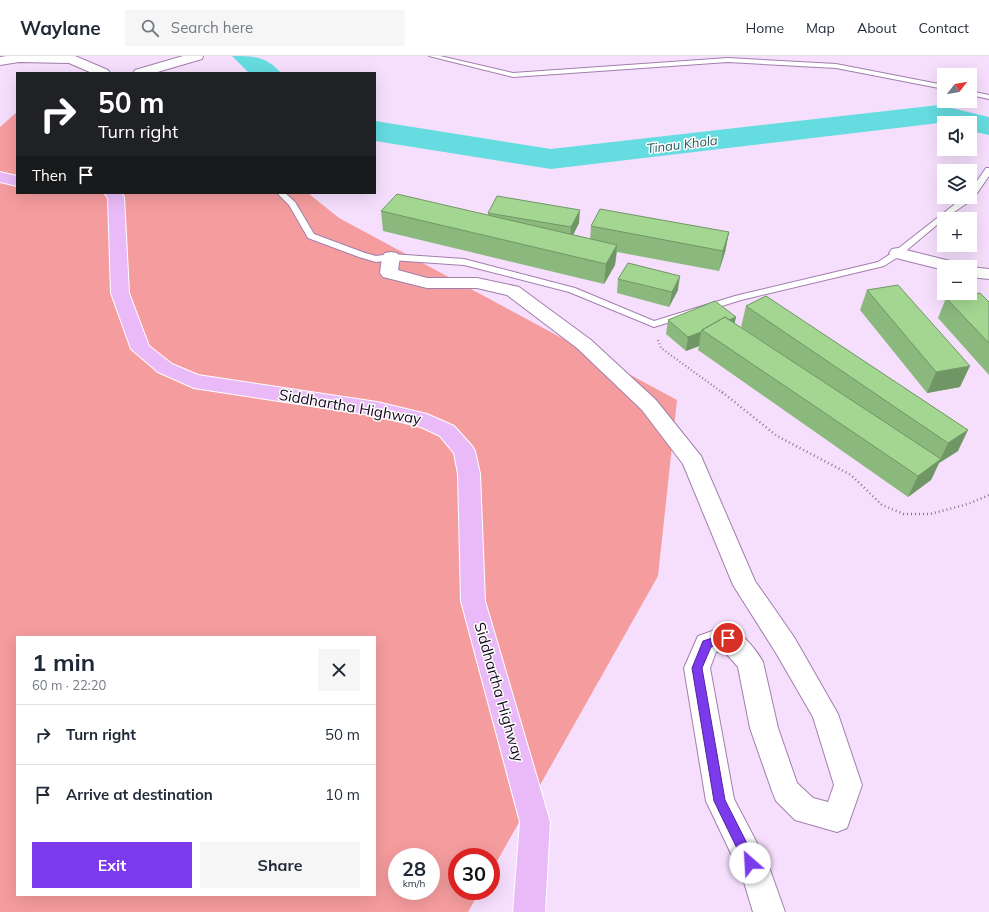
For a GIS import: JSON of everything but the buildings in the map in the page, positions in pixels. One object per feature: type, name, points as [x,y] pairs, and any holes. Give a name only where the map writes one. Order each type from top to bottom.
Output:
[{"type":"highway","points":[[0,177],[16,181]]},
{"type":"highway","name":"Siddhartha Highway","points":[[113,194],[116,197],[120,293],[141,349],[165,368],[194,381],[377,409],[427,421],[447,431],[464,452],[469,474],[473,601],[535,822],[529,912]]},
{"type":"street","points":[[143,72],[197,56]]},
{"type":"street","points":[[0,61],[19,58],[71,59],[102,72]]},
{"type":"street","points":[[898,253],[937,263]]},
{"type":"street","points":[[391,257],[389,273],[427,283],[477,283],[513,291],[584,344],[643,400],[693,461],[745,585],[785,645],[825,714],[848,785],[837,818],[805,810],[786,791],[764,728],[750,662],[728,638],[707,644],[697,668],[720,801],[756,875],[769,912]]},
{"type":"street","points":[[977,273],[989,274]]},
{"type":"lane","points":[[432,56],[513,75],[728,60],[836,66],[937,86]]},
{"type":"lane","points":[[977,94],[989,97]]},
{"type":"lane","points":[[977,187],[989,170]]},
{"type":"lane","points":[[282,194],[292,204],[311,236],[376,259],[391,257],[464,262],[572,290],[654,324],[738,298],[881,264],[898,253],[961,204]]},
{"type":"path","points":[[654,324],[661,348],[716,387],[777,436],[851,475],[882,505],[904,514],[930,514],[968,504],[989,495]]},
{"type":"shaded area","points":[[16,113],[16,194],[309,194],[339,218],[677,400],[658,576],[500,856],[500,848],[448,848],[448,900],[475,900],[468,912],[0,912],[0,127]]},
{"type":"waterway","name":"Tinau Khola","points":[[246,56],[265,72]]},
{"type":"waterway","name":"Tinau Khola","points":[[376,131],[551,159],[939,114],[989,126]]},
{"type":"route","points":[[728,638],[707,644],[697,668],[720,801],[750,863]]}]
